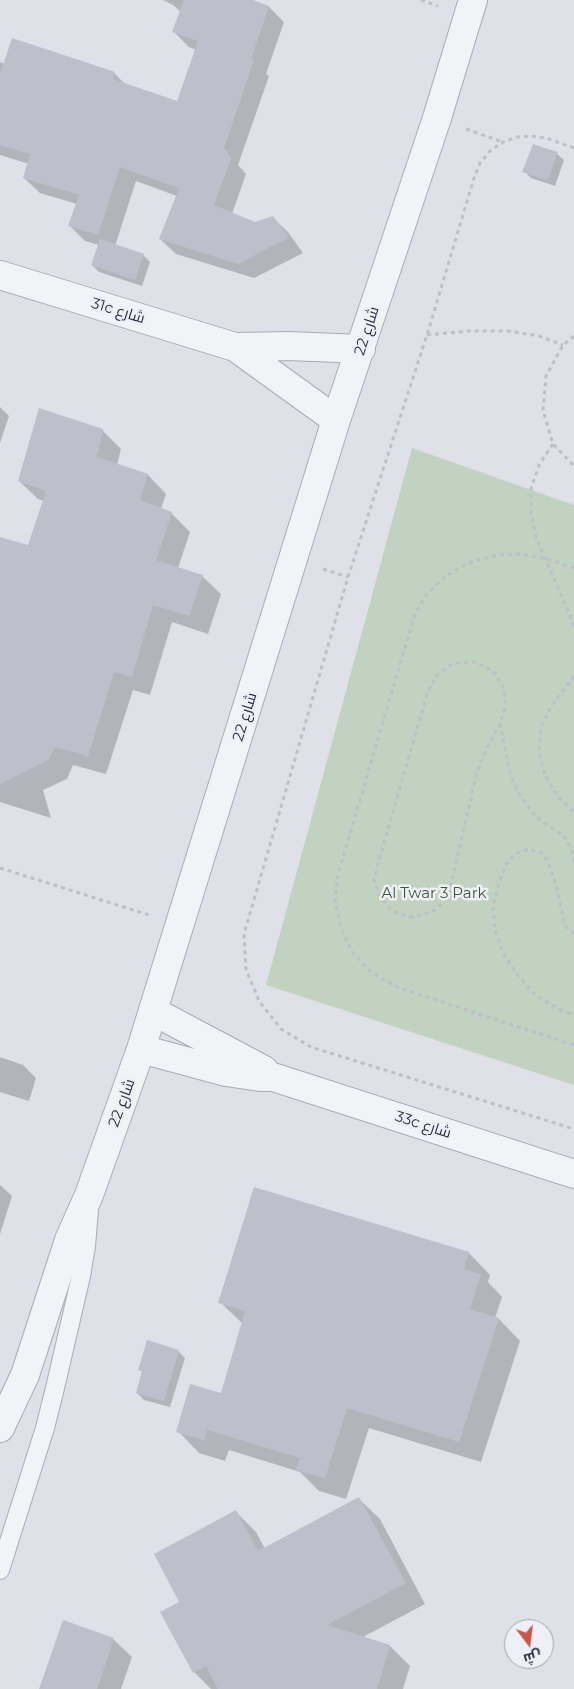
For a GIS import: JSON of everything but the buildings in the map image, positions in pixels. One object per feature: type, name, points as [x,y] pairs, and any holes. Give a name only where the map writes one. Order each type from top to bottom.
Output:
[{"type":"street","name":"شارع 22","points":[[0,1428],[25,1375],[69,1240],[89,1195],[141,1049],[336,420],[361,349],[473,0]]},
{"type":"street","name":"31c شارع","points":[[0,275],[235,347],[289,346],[361,349]]},
{"type":"street","name":"31c شارع","points":[[235,347],[336,420]]},
{"type":"street","name":"33c شارع","points":[[153,1011],[263,1069],[273,1077]]},
{"type":"street","name":"33c شارع","points":[[141,1049],[226,1072],[273,1077],[574,1174]]},
{"type":"lane","points":[[0,1570],[45,1428],[65,1349],[86,1246],[89,1195]]},
{"type":"path","points":[[436,118],[503,142]]},
{"type":"path","points":[[574,148],[546,138],[517,137],[503,142],[490,151],[480,164],[474,178],[427,335],[348,577],[244,934],[246,969],[259,1001],[281,1028],[311,1047],[574,1129]]},
{"type":"path","points":[[427,335],[508,331],[539,336],[563,346]]},
{"type":"path","points":[[574,336],[563,346],[546,376],[543,410],[553,444],[574,466]]},
{"type":"path","points":[[553,444],[539,465],[531,489],[532,514],[537,540],[574,628]]},
{"type":"path","points":[[574,568],[544,558],[519,554],[493,556],[468,563],[446,576],[427,594],[416,614],[396,679],[338,874],[335,901],[341,928],[353,953],[372,973],[397,987],[574,1045]]},
{"type":"path","points":[[500,723],[477,772],[447,899],[432,912],[413,917],[394,912],[380,898],[374,880],[428,691],[438,674],[454,663],[474,662],[492,670],[503,686],[506,705],[500,723],[509,769],[517,791],[536,817],[564,837],[572,852],[574,864]]},
{"type":"path","points":[[574,676],[552,704],[541,727],[539,752],[545,775],[559,798],[574,812]]},
{"type":"path","points":[[574,934],[565,925],[555,882],[549,864],[542,853],[528,850],[515,854],[506,865],[499,882],[493,907],[495,930],[503,953],[516,973],[536,996],[564,1012],[574,1014]]},
{"type":"path","points":[[0,868],[180,925]]},
{"type":"green space","name":"Al Twar 3 Park","points":[[412,448],[574,505],[574,1085],[266,985]]}]
